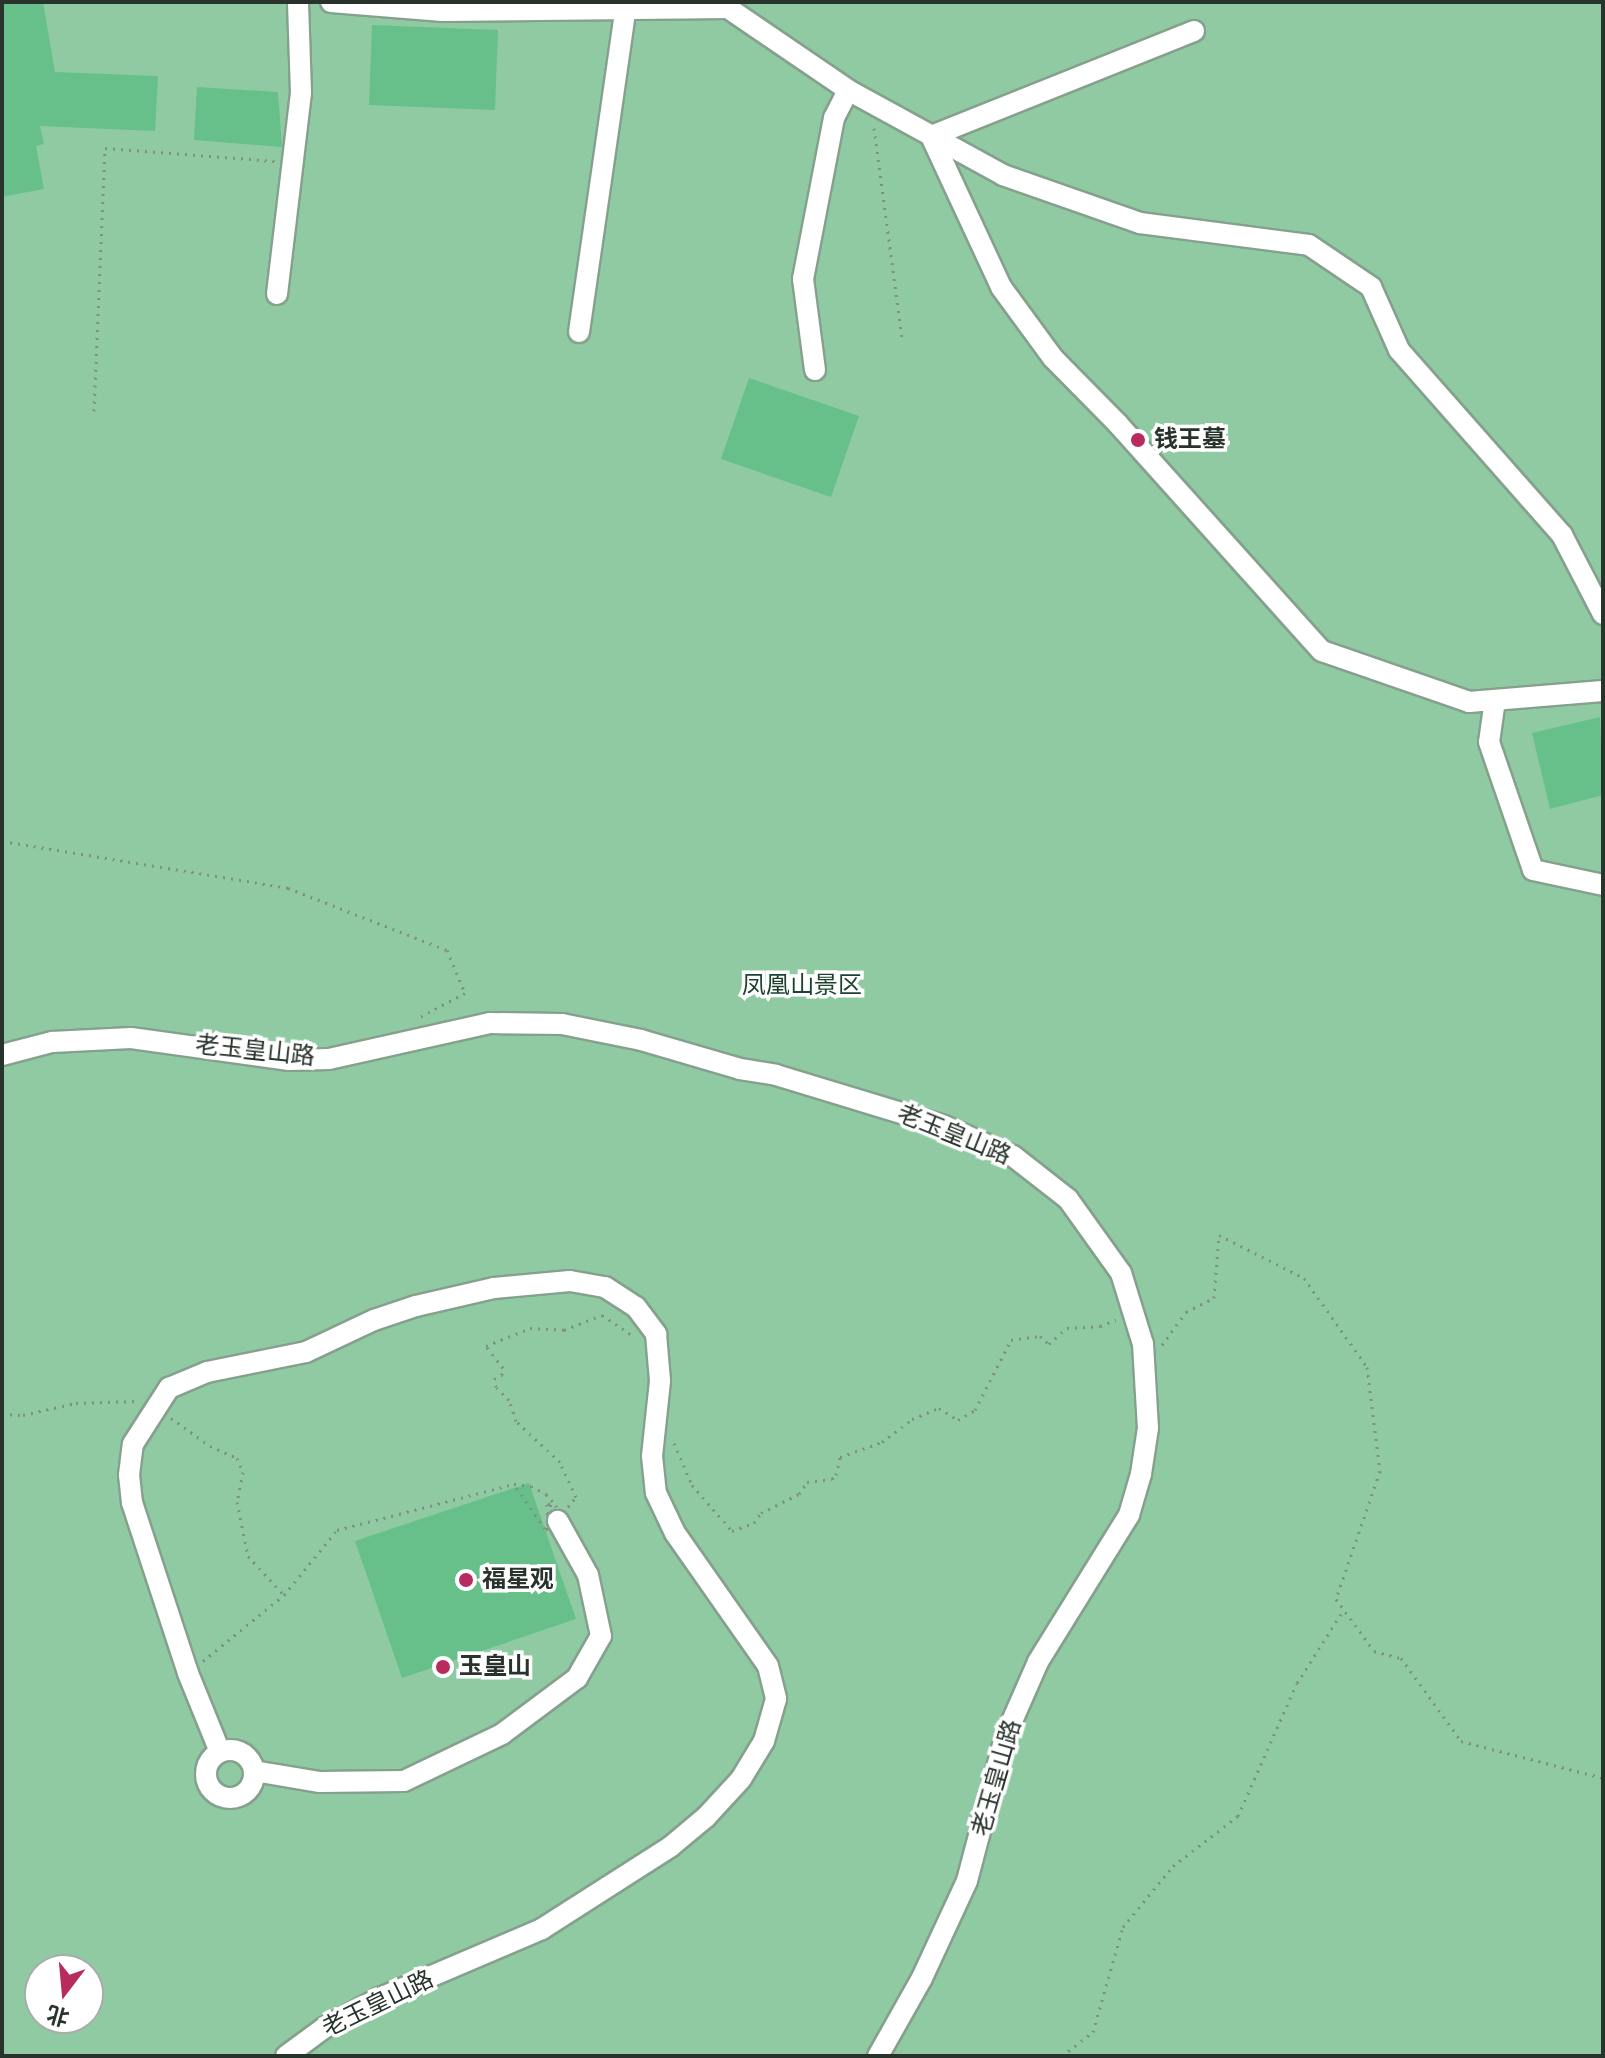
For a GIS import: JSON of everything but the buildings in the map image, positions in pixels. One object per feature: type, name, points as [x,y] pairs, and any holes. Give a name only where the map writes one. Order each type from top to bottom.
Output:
[{"type":"street","points":[[277,294],[290,162],[301,93],[298,2]]},
{"type":"street","points":[[331,2],[443,11],[728,8],[848,90],[1003,175],[1140,223],[1309,245],[1371,287],[1399,350],[1562,535],[1603,614]]},
{"type":"street","points":[[579,332],[625,11]]},
{"type":"street","points":[[931,136],[1194,31]]},
{"type":"street","points":[[815,370],[803,279],[834,118],[848,90]]},
{"type":"street","points":[[931,136],[1001,287],[1053,358],[1118,424],[1322,651],[1469,702],[1603,691]]},
{"type":"street","points":[[1495,700],[1489,742],[1533,870],[1603,885]]},
{"type":"street","name":"老玉皇山路","points":[[2,1055],[52,1042],[131,1038],[263,1057],[329,1059],[490,1023],[562,1024],[641,1040],[740,1069],[814,1085],[931,1121],[1013,1156],[1068,1199],[1121,1273],[1143,1344],[1148,1428],[1141,1474],[1129,1515],[1038,1662],[1005,1737],[967,1881],[922,1978],[878,2056]]},
{"type":"street","name":"老玉皇山路","points":[[220,1752],[188,1673],[132,1503],[129,1475],[133,1444],[169,1388],[195,1377],[306,1352],[374,1320],[416,1306],[494,1288],[570,1281],[605,1287],[636,1307],[656,1334],[660,1381],[652,1456],[656,1493],[692,1558],[768,1666],[776,1699],[764,1741],[741,1779],[706,1817],[670,1847],[542,1929],[380,1998],[324,2028],[286,2056]]},
{"type":"street","points":[[254,1771],[245,1793],[221,1796],[206,1778],[208,1762],[220,1752],[242,1753],[254,1771],[320,1782],[404,1781],[502,1734],[577,1678],[601,1636],[588,1575],[558,1521]]},
{"type":"path","points":[[870,103],[902,338]]},
{"type":"path","points":[[94,411],[105,148],[290,162]]},
{"type":"path","points":[[2,841],[288,888],[447,950],[465,993],[416,1019]]},
{"type":"path","points":[[1143,1344],[1164,1345],[1186,1312],[1214,1298],[1219,1235],[1304,1278],[1367,1367],[1380,1471],[1336,1599],[1374,1651],[1401,1658],[1461,1741],[1603,1778]]},
{"type":"path","points":[[558,1521],[576,1497],[560,1462],[516,1421],[509,1400],[496,1387],[494,1379],[502,1375],[503,1368],[486,1346],[530,1328],[564,1330],[602,1315],[626,1329],[633,1338]]},
{"type":"path","points":[[657,1424],[685,1461],[692,1485],[732,1531],[754,1523],[761,1513],[799,1494],[807,1482],[832,1479],[840,1457],[882,1442],[912,1419],[939,1408],[958,1420],[975,1410],[1011,1340],[1040,1336],[1049,1344],[1067,1328],[1100,1326],[1122,1317]]},
{"type":"path","points":[[2,1414],[23,1415],[76,1403],[141,1402],[152,1411],[176,1420],[210,1446],[237,1458],[243,1472],[237,1502],[248,1556],[284,1595]]},
{"type":"path","points":[[188,1673],[284,1595],[337,1530],[514,1484],[531,1486],[546,1494],[556,1505],[558,1521]]},
{"type":"path","points":[[514,1484],[545,1529],[548,1529],[547,1504],[558,1521]]},
{"type":"path","points":[[1062,2056],[1093,2032],[1123,1927],[1173,1866],[1238,1816],[1297,1683],[1343,1609]]},
{"type":"green space","name":"凤凰山景区","points":[[2,2],[1603,2],[1603,2056],[2,2056]]},
{"type":"place","name":"钱王墓","points":[[1138,440]]},
{"type":"place","name":"福星观","points":[[466,1580]]},
{"type":"place","name":"玉皇山","points":[[443,1667]]}]
